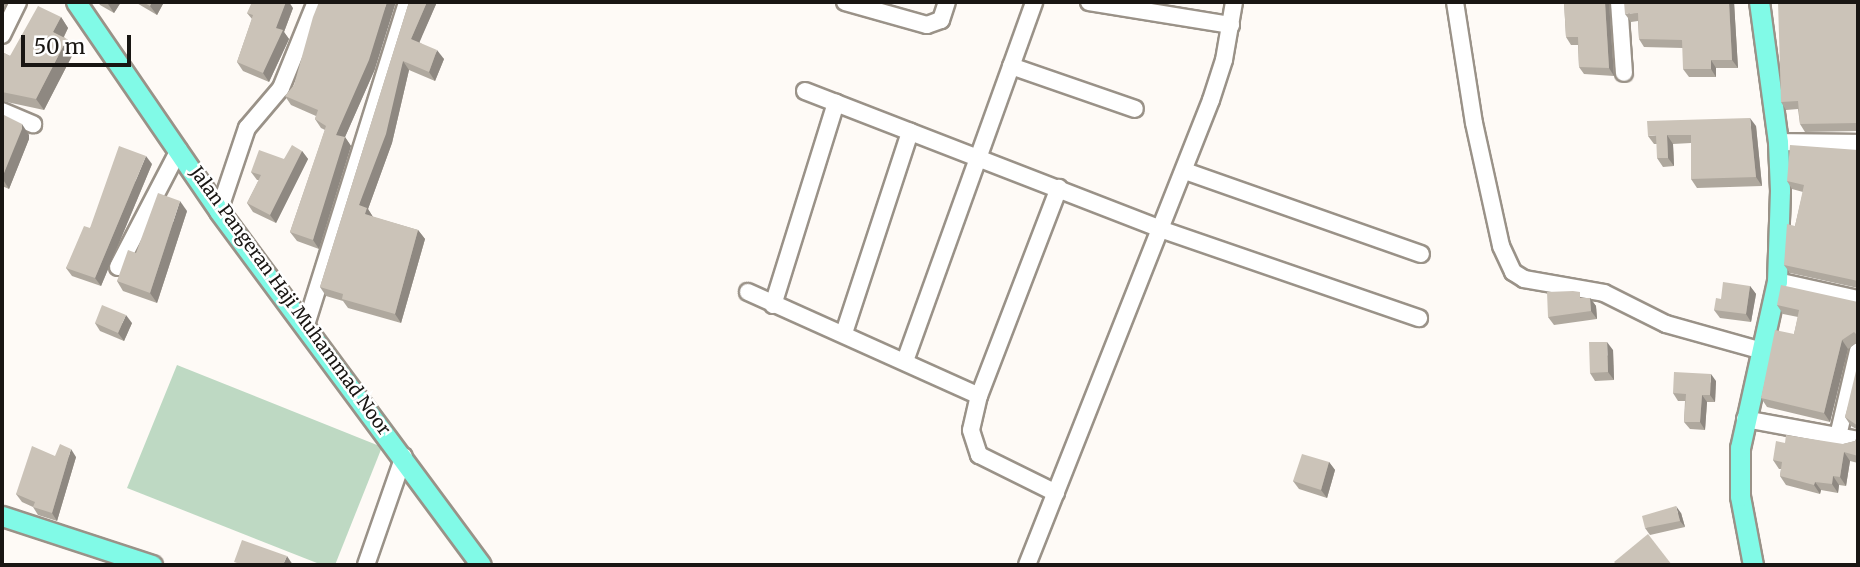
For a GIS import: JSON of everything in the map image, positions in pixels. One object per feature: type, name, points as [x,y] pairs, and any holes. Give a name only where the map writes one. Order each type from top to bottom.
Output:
[{"type":"main road","name":"Jalan Pangeran Haji Muhammad Noor","points":[[76,2],[180,150],[219,211],[404,456],[481,565]]},
{"type":"main road","points":[[1754,565],[1741,496],[1745,419],[1777,281],[1778,142],[1759,2]]},
{"type":"main road","points":[[2,516],[152,565]]},
{"type":"street","points":[[2,36],[18,2]]},
{"type":"street","points":[[219,211],[247,128],[281,88],[316,2]]},
{"type":"street","points":[[305,328],[407,2]]},
{"type":"street","points":[[845,2],[927,25],[941,20],[947,2]]},
{"type":"street","points":[[905,361],[1034,2]]},
{"type":"street","points":[[1089,2],[1231,24]]},
{"type":"street","points":[[1027,565],[1185,171],[1221,70],[1234,2]]},
{"type":"street","points":[[1455,2],[1474,123],[1501,246],[1513,272],[1524,279],[1604,293],[1666,324],[1759,350]]},
{"type":"street","points":[[1619,2],[1624,73]]},
{"type":"street","points":[[1011,66],[1135,109]]},
{"type":"street","points":[[805,91],[1160,229],[1419,318]]},
{"type":"street","points":[[773,305],[836,103]]},
{"type":"street","points":[[2,111],[33,124]]},
{"type":"street","points":[[844,333],[910,132]]},
{"type":"street","points":[[1778,142],[1858,143]]},
{"type":"street","points":[[118,267],[180,150]]},
{"type":"street","points":[[1185,171],[1422,254]]},
{"type":"street","points":[[1056,493],[979,455],[971,430],[979,396],[1059,188]]},
{"type":"street","points":[[1777,281],[1858,299]]},
{"type":"street","points":[[748,292],[979,396]]},
{"type":"street","points":[[1838,436],[1858,351]]},
{"type":"street","points":[[1745,419],[1858,440]]},
{"type":"street","points":[[366,565],[404,456]]},
{"type":"green space","points":[[177,365],[382,447],[335,565],[322,565],[127,488]]},
{"type":"building","points":[[252,2],[286,2],[276,28],[283,30],[263,73],[237,62],[253,15],[247,13]]},
{"type":"building","points":[[319,2],[387,2],[369,60],[336,135],[345,137],[313,240],[290,232],[326,126],[315,119],[318,110],[285,96],[294,85]]},
{"type":"building","points":[[409,2],[427,2],[411,39],[437,50],[429,72],[403,61],[386,134],[359,205],[367,208],[365,214],[418,230],[395,314],[342,299],[343,294],[320,287]]},
{"type":"building","points":[[1564,2],[1605,2],[1609,68],[1579,67],[1578,37],[1566,37]]},
{"type":"building","points":[[1624,2],[1729,2],[1732,60],[1711,60],[1711,69],[1683,69],[1682,40],[1639,39],[1638,13],[1625,14]]},
{"type":"building","points":[[1778,2],[1858,2],[1858,123],[1800,124],[1798,101],[1781,102]]},
{"type":"building","points":[[38,6],[61,17],[53,32],[67,39],[36,99],[2,92],[2,52],[10,56]]},
{"type":"building","points":[[2,114],[22,124],[22,129],[2,178]]},
{"type":"building","points":[[1750,118],[1756,177],[1691,179],[1691,135],[1667,135],[1668,158],[1657,158],[1656,135],[1648,136],[1647,121]]},
{"type":"building","points":[[292,145],[302,151],[270,215],[247,203],[261,175],[251,172],[259,150],[284,159]]},
{"type":"building","points":[[1790,145],[1858,150],[1858,281],[1784,265],[1787,224],[1795,226],[1804,185],[1787,181]]},
{"type":"building","points":[[119,146],[146,156],[95,278],[66,268],[84,226],[90,228]]},
{"type":"building","points":[[158,193],[180,201],[150,293],[117,281],[128,250],[136,253]]},
{"type":"building","points":[[1723,282],[1750,286],[1746,314],[1714,310],[1716,298],[1721,299]]},
{"type":"building","points":[[1781,285],[1858,302],[1858,336],[1854,332],[1842,340],[1824,413],[1761,398],[1775,330],[1794,334],[1799,310],[1777,305]]},
{"type":"building","points":[[1547,292],[1580,292],[1580,298],[1590,298],[1591,311],[1548,317]]},
{"type":"building","points":[[102,305],[126,315],[118,333],[95,323]]},
{"type":"building","points":[[1589,342],[1607,342],[1608,372],[1590,373]]},
{"type":"building","points":[[1856,371],[1858,372],[1858,426],[1845,417]]},
{"type":"building","points":[[1674,372],[1711,374],[1710,395],[1702,395],[1700,422],[1684,422],[1686,394],[1673,393]]},
{"type":"building","points":[[1786,435],[1843,444],[1855,441],[1858,435],[1858,456],[1844,452],[1840,477],[1833,476],[1832,484],[1815,482],[1814,485],[1780,476],[1782,462],[1773,460],[1776,441],[1785,443]]},
{"type":"building","points":[[60,444],[71,449],[52,513],[33,507],[35,502],[16,494],[32,446],[55,456]]},
{"type":"building","points":[[1302,454],[1329,462],[1321,490],[1293,481]]},
{"type":"building","points":[[1676,506],[1680,521],[1645,528],[1642,516]]},
{"type":"building","points":[[1648,534],[1672,565],[1617,565],[1614,562]]},
{"type":"building","points":[[242,540],[287,556],[283,565],[243,565],[234,562]]}]
